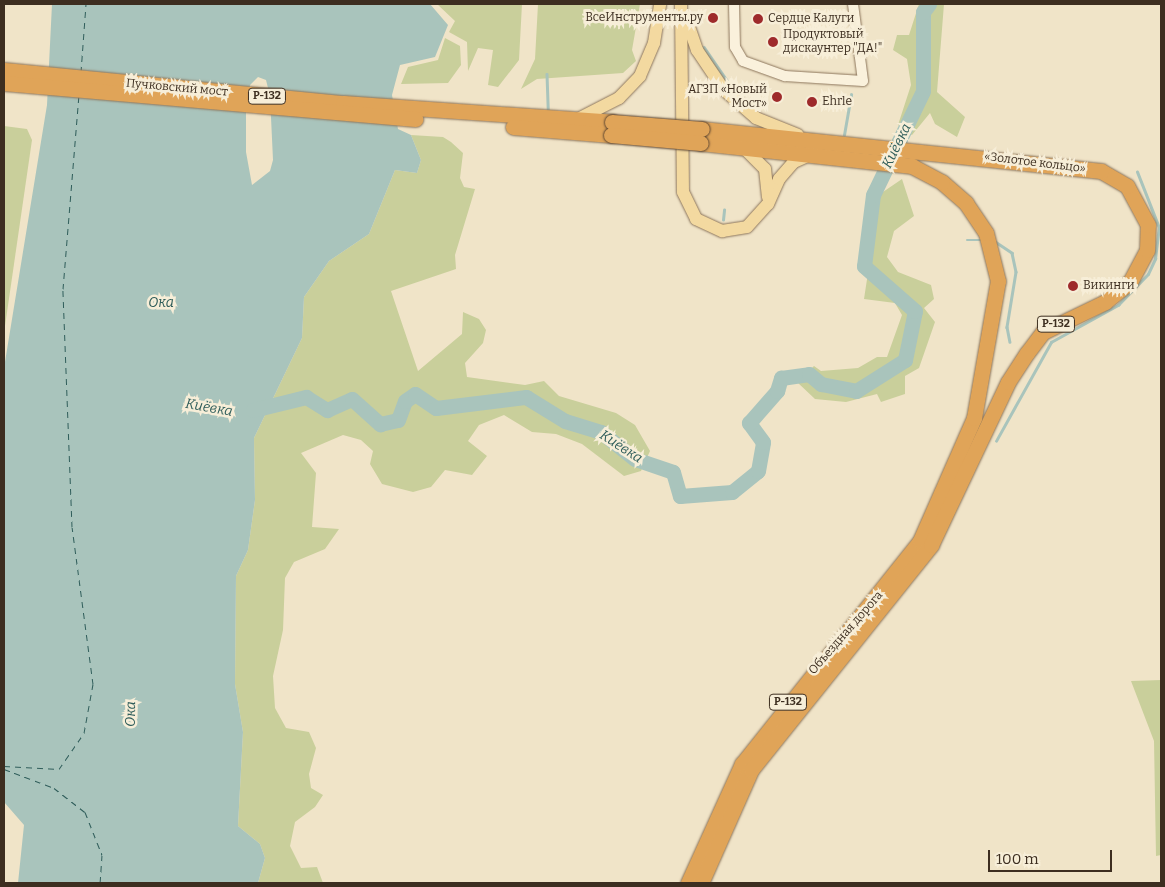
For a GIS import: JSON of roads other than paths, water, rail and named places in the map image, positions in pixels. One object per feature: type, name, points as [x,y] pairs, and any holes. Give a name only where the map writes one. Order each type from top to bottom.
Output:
[{"type":"highway","name":"Пучковский мост","points":[[4,70],[530,123]]},
{"type":"highway","name":"Пучковский мост","points":[[4,82],[530,123]]},
{"type":"highway","name":"Р-132","points":[[530,123],[578,119],[612,129]]},
{"type":"highway","name":"Р-132","points":[[530,123],[701,136],[741,146],[814,147]]},
{"type":"highway","name":"«Золотое кольцо»","points":[[701,136],[814,147],[1066,165],[1101,172],[1127,186],[1148,225],[1146,250],[1130,282],[1105,302],[1043,332],[1008,382],[926,543]]},
{"type":"highway","name":"«Золотое кольцо»","points":[[814,147],[912,166],[942,182],[966,203],[986,233],[998,281],[974,418],[926,543]]},
{"type":"highway","name":"Объездная дорога","points":[[688,883],[742,764],[926,543]]},
{"type":"highway","name":"Объездная дорога","points":[[701,883],[751,770],[926,543]]},
{"type":"main road","points":[[578,119],[619,98],[640,76],[654,43],[660,4]]},
{"type":"main road","points":[[681,4],[697,50],[724,90],[756,118],[814,147],[794,162],[779,179],[768,204],[747,227],[729,231],[703,225],[686,203],[680,135],[684,42],[681,4]]},
{"type":"main road","points":[[741,146],[765,170],[768,204]]},
{"type":"street","points":[[734,4],[735,47],[744,61],[785,76],[862,81],[854,4]]},
{"type":"water","name":"Ока","points":[[52,4],[430,4],[448,25],[435,57],[400,65],[392,95],[398,129],[411,135],[421,160],[417,173],[395,170],[369,234],[329,261],[304,297],[302,338],[254,438],[255,500],[248,550],[236,576],[235,684],[243,732],[238,826],[260,844],[265,858],[258,883],[18,883],[24,825],[4,802],[4,368],[47,105]],"holes":[[[258,77],[266,80],[270,96],[273,160],[270,171],[252,185],[246,152],[246,107],[250,85]]]},
{"type":"waterway","name":"Киёвка","points":[[253,410],[306,397],[327,410],[352,399],[380,424],[398,420],[405,401],[415,394],[436,408],[526,397],[565,421],[601,432],[635,459],[673,472],[680,496],[732,492],[758,471],[763,442],[749,423],[777,391],[781,378],[809,374],[821,384],[856,391],[905,360],[915,311],[864,266],[873,195],[923,91],[923,12],[929,4]]},
{"type":"waterway","points":[[704,47],[735,92]]},
{"type":"waterway","points":[[547,74],[548,109]]},
{"type":"waterway","points":[[844,135],[851,95]]},
{"type":"waterway","points":[[996,441],[1051,342],[1118,305],[1148,274],[1155,259],[1159,228],[1137,172]]},
{"type":"waterway","points":[[723,220],[724,210]]},
{"type":"waterway","points":[[967,240],[983,240]]},
{"type":"waterway","points":[[993,240],[1012,253],[1016,272],[1007,327],[1010,342]]},
{"type":"place","name":"ВсеИнструменты.ру","points":[[713,18]]},
{"type":"place","name":"Сердце Калуги","points":[[758,19]]},
{"type":"place","name":"Продуктовый дискаунтер \"ДА!\"","points":[[773,42]]},
{"type":"place","name":"АГЗП «Новый Мост»","points":[[777,97]]},
{"type":"place","name":"Ehrle","points":[[812,102]]},
{"type":"place","name":"Викинги","points":[[1073,286]]}]
